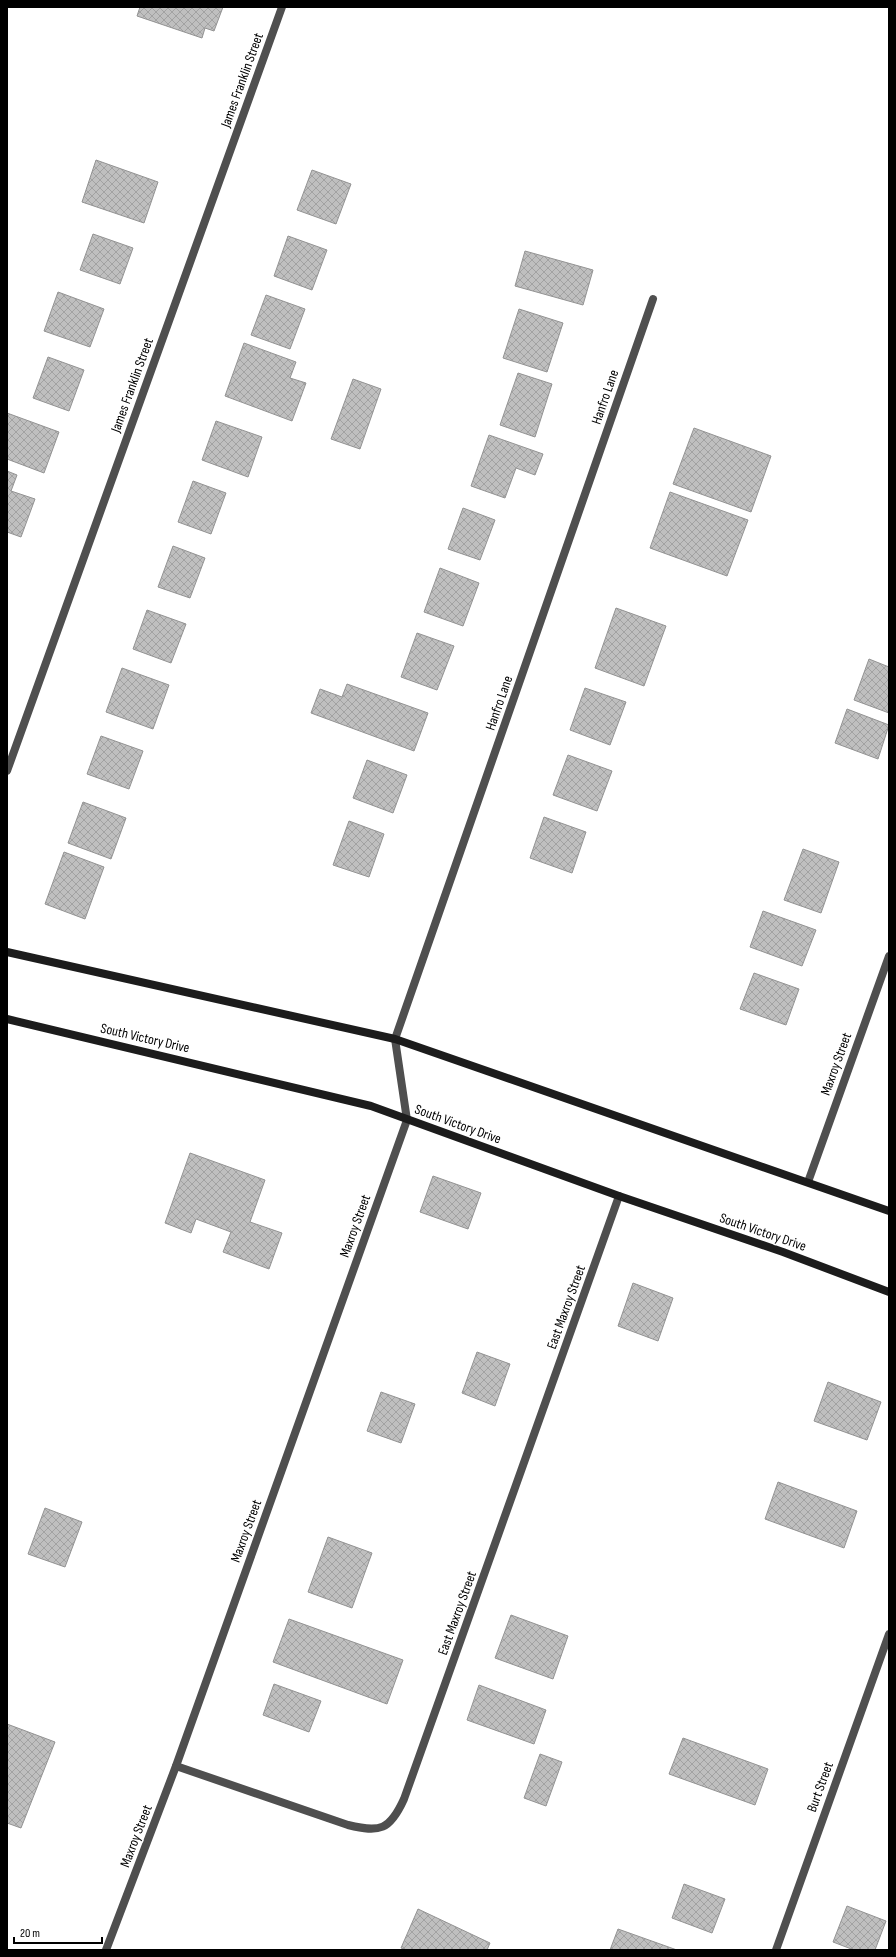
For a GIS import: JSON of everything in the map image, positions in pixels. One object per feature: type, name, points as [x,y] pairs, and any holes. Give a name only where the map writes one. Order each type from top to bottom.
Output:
[{"type":"main road","points":[[7,952],[395,1039],[889,1211]]},
{"type":"main road","name":"South Victory Drive","points":[[7,1019],[371,1106],[619,1196],[783,1252],[889,1292]]},
{"type":"street","name":"James Franklin Street","points":[[7,771],[282,7]]},
{"type":"street","name":"Hanfro Lane","points":[[407,1120],[395,1039],[654,299]]},
{"type":"street","name":"Maxroy Street","points":[[808,1182],[889,956]]},
{"type":"street","name":"Maxroy Street","points":[[106,1950],[176,1766],[407,1120]]},
{"type":"street","name":"East Maxroy Street","points":[[176,1766],[348,1825],[368,1830],[386,1826],[396,1815],[404,1799],[619,1196]]},
{"type":"street","name":"Burt Street","points":[[776,1950],[889,1634]]},
{"type":"building","points":[[140,7],[223,7],[214,31],[205,28],[202,38],[137,16]]},
{"type":"building","points":[[96,160],[158,182],[144,223],[82,202]]},
{"type":"building","points":[[312,170],[351,184],[336,224],[297,210]]},
{"type":"building","points":[[93,234],[133,248],[120,284],[80,270]]},
{"type":"building","points":[[288,236],[327,250],[312,290],[274,276]]},
{"type":"building","points":[[525,251],[593,270],[583,305],[515,286]]},
{"type":"building","points":[[58,292],[104,309],[90,347],[44,331]]},
{"type":"building","points":[[266,295],[305,309],[290,349],[251,335]]},
{"type":"building","points":[[519,309],[563,323],[547,372],[503,358]]},
{"type":"building","points":[[244,343],[296,362],[290,378],[306,383],[292,421],[225,396]]},
{"type":"building","points":[[48,357],[84,370],[69,411],[33,398]]},
{"type":"building","points":[[518,373],[552,384],[535,437],[500,425]]},
{"type":"building","points":[[353,379],[381,389],[360,449],[331,439]]},
{"type":"building","points":[[7,413],[59,432],[44,473],[7,459]]},
{"type":"building","points":[[216,421],[262,437],[248,477],[202,460]]},
{"type":"building","points":[[694,428],[771,456],[751,512],[673,484]]},
{"type":"building","points":[[489,435],[543,454],[535,475],[516,468],[505,498],[471,486]]},
{"type":"building","points":[[7,471],[17,475],[11,491],[35,499],[21,537],[7,532]]},
{"type":"building","points":[[193,481],[226,493],[211,534],[178,522]]},
{"type":"building","points":[[670,492],[748,520],[727,576],[650,548]]},
{"type":"building","points":[[463,508],[495,520],[480,560],[448,549]]},
{"type":"building","points":[[173,546],[205,558],[190,598],[158,587]]},
{"type":"building","points":[[440,568],[479,583],[463,626],[424,612]]},
{"type":"building","points":[[616,608],[666,626],[644,686],[595,668]]},
{"type":"building","points":[[147,610],[186,624],[171,663],[133,649]]},
{"type":"building","points":[[417,633],[454,646],[437,690],[401,677]]},
{"type":"building","points":[[869,659],[889,667],[889,713],[854,700]]},
{"type":"building","points":[[122,668],[169,685],[153,729],[106,712]]},
{"type":"building","points":[[347,684],[428,713],[414,751],[311,713],[320,689],[342,697]]},
{"type":"building","points":[[585,688],[626,702],[610,745],[570,730]]},
{"type":"building","points":[[847,709],[889,725],[878,759],[835,743]]},
{"type":"building","points":[[101,736],[143,751],[129,789],[87,774]]},
{"type":"building","points":[[568,755],[612,771],[597,811],[553,795]]},
{"type":"building","points":[[367,760],[407,775],[393,813],[353,798]]},
{"type":"building","points":[[83,802],[126,818],[111,859],[68,843]]},
{"type":"building","points":[[544,817],[586,832],[572,873],[530,858]]},
{"type":"building","points":[[349,821],[384,834],[369,877],[333,865]]},
{"type":"building","points":[[803,849],[839,862],[821,913],[784,900]]},
{"type":"building","points":[[64,852],[104,867],[85,919],[45,904]]},
{"type":"building","points":[[763,911],[816,930],[802,966],[750,947]]},
{"type":"building","points":[[754,973],[799,989],[786,1025],[740,1009]]},
{"type":"building","points":[[190,1153],[265,1180],[250,1222],[282,1233],[269,1269],[223,1252],[231,1232],[196,1219],[191,1233],[165,1223]]},
{"type":"building","points":[[433,1176],[481,1193],[468,1229],[420,1212]]},
{"type":"building","points":[[633,1283],[673,1298],[658,1341],[618,1326]]},
{"type":"building","points":[[477,1352],[510,1364],[495,1406],[462,1393]]},
{"type":"building","points":[[828,1382],[881,1402],[867,1440],[814,1421]]},
{"type":"building","points":[[381,1392],[415,1404],[401,1443],[367,1431]]},
{"type":"building","points":[[778,1482],[857,1511],[844,1548],[765,1519]]},
{"type":"building","points":[[45,1508],[82,1522],[65,1567],[28,1554]]},
{"type":"building","points":[[328,1537],[372,1553],[352,1608],[308,1592]]},
{"type":"building","points":[[511,1615],[568,1636],[553,1679],[495,1658]]},
{"type":"building","points":[[289,1619],[403,1660],[387,1704],[273,1662]]},
{"type":"building","points":[[274,1684],[321,1701],[309,1732],[263,1715]]},
{"type":"building","points":[[479,1685],[546,1710],[534,1744],[467,1720]]},
{"type":"building","points":[[7,1724],[55,1742],[21,1828],[7,1823]]},
{"type":"building","points":[[683,1738],[768,1769],[755,1805],[669,1774]]},
{"type":"building","points":[[540,1754],[562,1762],[546,1806],[524,1798]]},
{"type":"building","points":[[684,1884],[725,1899],[712,1933],[672,1918]]},
{"type":"building","points":[[847,1906],[886,1921],[875,1950],[854,1950],[833,1942]]},
{"type":"building","points":[[418,1909],[490,1943],[487,1950],[406,1950],[401,1948]]},
{"type":"building","points":[[618,1929],[677,1950],[610,1950]]}]
